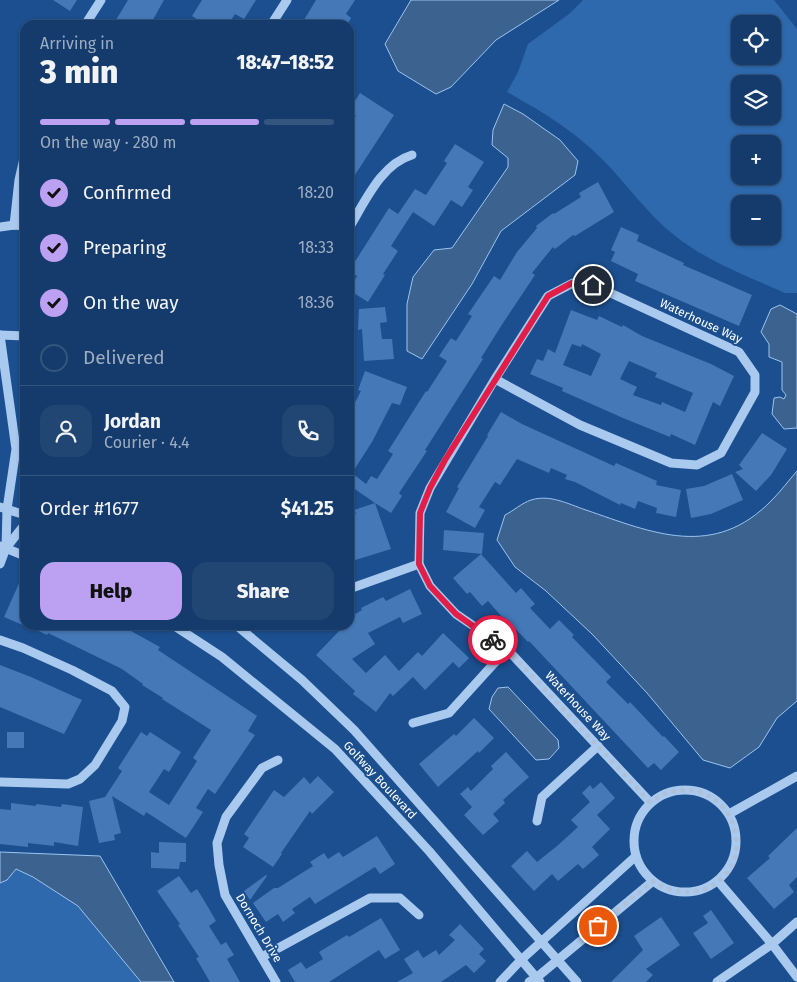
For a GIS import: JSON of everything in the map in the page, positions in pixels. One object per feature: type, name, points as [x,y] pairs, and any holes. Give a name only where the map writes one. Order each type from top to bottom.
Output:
[{"type":"street","points":[[88,20],[101,0]]},
{"type":"street","points":[[274,20],[287,0]]},
{"type":"street","points":[[354,220],[385,171],[395,162],[412,154]]},
{"type":"street","points":[[14,225],[20,176]]},
{"type":"street","points":[[0,227],[20,226]]},
{"type":"street","name":"Waterhouse Way","points":[[495,379],[580,425],[671,463],[697,465],[720,453],[755,392],[755,375],[740,352],[593,285],[572,283],[548,296],[495,379],[430,488],[420,513],[419,564],[430,586],[456,614],[507,649],[650,802]]},
{"type":"street","points":[[0,564],[3,547],[4,508],[16,449],[0,335],[20,336]]},
{"type":"street","points":[[4,508],[20,513]]},
{"type":"street","points":[[3,547],[20,529]]},
{"type":"street","points":[[3,547],[20,554]]},
{"type":"street","points":[[354,587],[419,564]]},
{"type":"street","name":"Golfway Boulevard","points":[[181,630],[222,657],[336,749],[429,851],[521,960],[535,981]]},
{"type":"street","name":"Golfway Boulevard","points":[[242,630],[302,680],[354,730],[577,982]]},
{"type":"street","points":[[0,640],[72,670],[112,692],[125,707],[122,721],[95,765],[80,778],[68,784],[0,782]]},
{"type":"street","points":[[413,723],[449,713],[507,649]]},
{"type":"street","points":[[537,821],[542,797],[598,746]]},
{"type":"street","name":"Dornoch Drive","points":[[276,982],[225,895],[217,842],[226,817],[262,768],[278,760]]},
{"type":"street","points":[[730,814],[797,776]]},
{"type":"street","points":[[679,790],[694,790],[708,795],[720,803],[730,814],[737,838],[736,850],[733,862],[718,881],[697,891],[674,891],[653,881],[643,870],[636,856],[634,841],[636,826],[642,812],[650,802],[665,794],[679,790]]},
{"type":"street","points":[[500,982],[521,960],[636,856]]},
{"type":"street","points":[[535,981],[557,960],[653,881]]},
{"type":"street","points":[[718,881],[772,944],[797,977]]},
{"type":"street","points":[[262,957],[370,898],[400,898],[419,915]]},
{"type":"street","points":[[717,982],[772,944],[797,922]]},
{"type":"shaded area","points":[[411,0],[559,0],[496,40],[451,87],[436,94],[398,71],[385,44]]},
{"type":"shaded area","points":[[583,0],[774,0],[797,29],[797,293],[785,293],[713,260],[686,244],[655,218],[592,149],[546,115],[507,92],[518,72],[528,44],[569,14]]},
{"type":"shaded area","points":[[504,104],[523,114],[560,140],[578,161],[575,175],[501,231],[472,284],[422,359],[407,351],[407,304],[413,277],[434,250],[452,248],[508,167],[508,158],[492,145],[493,130]]},
{"type":"shaded area","points":[[780,305],[797,314],[797,428],[784,429],[772,414],[774,398],[780,397],[784,399],[786,395],[782,390],[782,362],[769,357],[769,344],[761,332],[771,309]]},
{"type":"shaded area","points":[[797,471],[797,701],[777,718],[759,747],[730,768],[703,760],[647,693],[592,634],[546,591],[515,567],[497,540],[505,515],[528,501],[538,498],[559,500],[635,527],[659,533],[705,536],[728,530],[750,519],[772,500]]},
{"type":"shaded area","points":[[508,687],[558,740],[559,748],[549,759],[536,760],[489,709],[492,697],[498,688]]},
{"type":"shaded area","points":[[0,852],[100,856],[174,982],[0,982]]},
{"type":"shaded area","points":[[0,852],[100,856],[174,982],[141,982],[78,906],[33,877],[16,869],[7,880],[0,883]]},
{"type":"building","points":[[53,0],[77,0],[70,11]]},
{"type":"building","points":[[128,0],[164,0],[153,20],[116,20]]},
{"type":"building","points":[[202,0],[256,0],[244,19],[235,14],[231,20],[198,20],[192,16]]},
{"type":"building","points":[[316,0],[355,0],[346,14],[351,18],[350,20],[304,20]]},
{"type":"building","points":[[360,93],[394,115],[354,176],[354,119],[356,116],[354,114],[354,102]]},
{"type":"building","points":[[455,144],[484,162],[468,187],[473,190],[462,207],[451,200],[434,226],[413,212],[391,246],[398,251],[368,302],[354,293],[354,281],[357,276],[354,274],[354,263],[389,208],[398,214],[415,189],[426,195],[447,163],[444,161]]},
{"type":"building","points":[[598,182],[614,212],[575,236],[573,235],[555,249],[553,247],[532,273],[535,275],[481,358],[483,359],[425,450],[427,451],[399,493],[402,496],[391,513],[354,488],[354,475],[366,484],[371,476],[377,479],[393,454],[388,451],[447,361],[439,356],[451,338],[456,341],[472,316],[468,314],[494,276],[500,280],[517,252],[537,228],[536,226],[553,213],[581,197],[579,193]]},
{"type":"building","points":[[621,227],[639,235],[637,241],[684,263],[683,265],[752,295],[739,326],[635,281],[638,274],[611,261],[615,252],[611,250]]},
{"type":"building","points":[[385,307],[387,322],[380,323],[382,339],[392,339],[394,359],[364,361],[362,329],[358,330],[359,309]]},
{"type":"building","points":[[571,310],[597,320],[599,316],[622,327],[623,325],[642,336],[711,364],[734,376],[720,406],[713,402],[695,445],[671,434],[670,437],[623,418],[562,391],[563,388],[530,374],[537,359],[543,361],[548,349],[555,353]],"holes":[[[572,344],[581,347],[582,344],[601,354],[591,376],[563,365]],[[629,361],[657,373],[655,377],[693,393],[685,412],[662,402],[661,405],[633,395],[637,387],[620,379]]]},
{"type":"building","points":[[365,371],[407,387],[400,405],[392,403],[372,442],[354,470],[354,404],[361,391],[358,390]]},
{"type":"building","points":[[501,412],[522,424],[614,466],[616,463],[657,481],[656,485],[681,490],[676,517],[656,513],[657,508],[638,501],[635,509],[621,503],[620,505],[575,482],[565,479],[567,475],[551,468],[549,473],[517,459],[500,485],[495,482],[479,507],[485,510],[475,528],[446,512],[459,488],[457,487]]},
{"type":"building","points":[[762,433],[787,449],[771,475],[756,491],[735,472],[743,469],[739,465]]},
{"type":"building","points":[[732,474],[743,500],[711,514],[691,518],[686,489],[704,486]]},
{"type":"building","points":[[375,503],[391,549],[354,560],[354,515],[356,514],[354,510]]},
{"type":"building","points":[[444,530],[484,533],[482,554],[443,550]]},
{"type":"building","points":[[481,554],[516,593],[521,588],[535,604],[530,608],[550,629],[559,620],[574,635],[572,637],[611,677],[606,682],[628,704],[630,702],[679,752],[661,770],[654,763],[648,768],[529,641],[503,618],[488,601],[482,606],[470,592],[467,594],[453,578]]},
{"type":"building","points":[[20,581],[20,624],[4,617]]},
{"type":"building","points":[[410,589],[422,614],[403,623],[400,617],[368,633],[375,644],[352,659],[366,673],[385,655],[399,671],[418,652],[422,656],[443,633],[469,658],[459,668],[453,662],[425,690],[413,677],[393,696],[390,693],[376,712],[353,694],[355,691],[316,655],[340,630],[354,630],[354,615],[362,610],[361,608],[383,597],[386,601]]},
{"type":"building","points":[[36,630],[129,630],[160,647],[158,650],[257,716],[248,731],[255,735],[215,794],[208,789],[196,808],[203,812],[186,838],[146,812],[144,816],[112,796],[121,833],[114,835],[115,840],[99,843],[89,801],[105,797],[122,771],[118,768],[141,732],[147,736],[150,732],[181,752],[169,772],[164,769],[149,792],[169,805],[197,761],[193,758],[211,730],[162,699],[122,669],[48,633],[47,635]]},
{"type":"building","points":[[0,665],[82,700],[64,734],[0,707]]},
{"type":"building","points":[[474,718],[494,738],[438,787],[419,764],[454,734],[456,736]]},
{"type":"building","points":[[7,732],[24,732],[24,748],[7,748]]},
{"type":"building","points":[[506,752],[529,777],[503,800],[505,803],[493,814],[499,821],[483,835],[464,815],[472,807],[460,794],[468,787],[471,791],[493,769],[491,766]]},
{"type":"building","points":[[318,776],[334,792],[312,814],[310,811],[273,867],[243,847],[249,838],[244,834],[274,790],[284,797],[304,777],[310,784]]},
{"type":"building","points":[[601,782],[615,798],[597,815],[610,829],[592,847],[599,855],[583,869],[578,864],[558,881],[552,874],[534,891],[511,866],[527,851],[537,862],[578,827],[571,820],[590,802],[582,793],[590,785],[593,789]]},
{"type":"building","points":[[11,803],[61,807],[62,804],[83,807],[78,846],[54,842],[54,846],[28,843],[28,847],[0,844],[0,809],[11,810]]},
{"type":"building","points":[[797,828],[797,877],[789,885],[794,892],[774,909],[747,878],[770,858],[768,856]]},
{"type":"building","points":[[377,836],[395,864],[380,874],[375,867],[315,904],[310,897],[292,909],[295,913],[283,922],[278,914],[266,922],[253,903],[274,888],[278,888],[313,866],[310,862],[324,853],[328,859],[339,852],[343,857]]},
{"type":"building","points":[[159,842],[186,843],[186,862],[180,862],[179,869],[151,868],[151,852],[159,853]]},
{"type":"building","points":[[179,876],[191,893],[197,889],[216,921],[209,926],[221,945],[226,942],[234,955],[227,959],[240,982],[210,982],[196,958],[199,957],[178,925],[180,924],[157,891]]},
{"type":"building","points":[[267,876],[250,900],[244,891]]},
{"type":"building","points":[[711,910],[734,943],[711,959],[693,933],[708,923],[703,916]]},
{"type":"building","points":[[661,917],[680,945],[646,969],[653,975],[646,982],[611,982],[643,950],[634,936]]},
{"type":"building","points":[[381,918],[400,950],[385,959],[379,950],[329,982],[295,982],[288,970],[301,962],[306,969],[323,959],[319,952]]},
{"type":"building","points":[[460,924],[484,949],[479,954],[486,961],[474,973],[466,965],[441,982],[397,982],[413,973],[404,959],[418,950],[423,958],[436,950],[439,955],[455,940],[449,935]]},
{"type":"way so far","points":[[493,640],[507,649],[650,802],[665,794],[679,790],[694,790],[708,795],[720,803],[730,814],[735,826],[737,838],[733,862],[718,881],[697,891],[686,892],[674,891],[653,881],[598,926]]},
{"type":"route","points":[[493,640],[456,614],[430,586],[419,564],[420,513],[430,488],[445,460],[548,296],[572,283],[593,285]]}]
